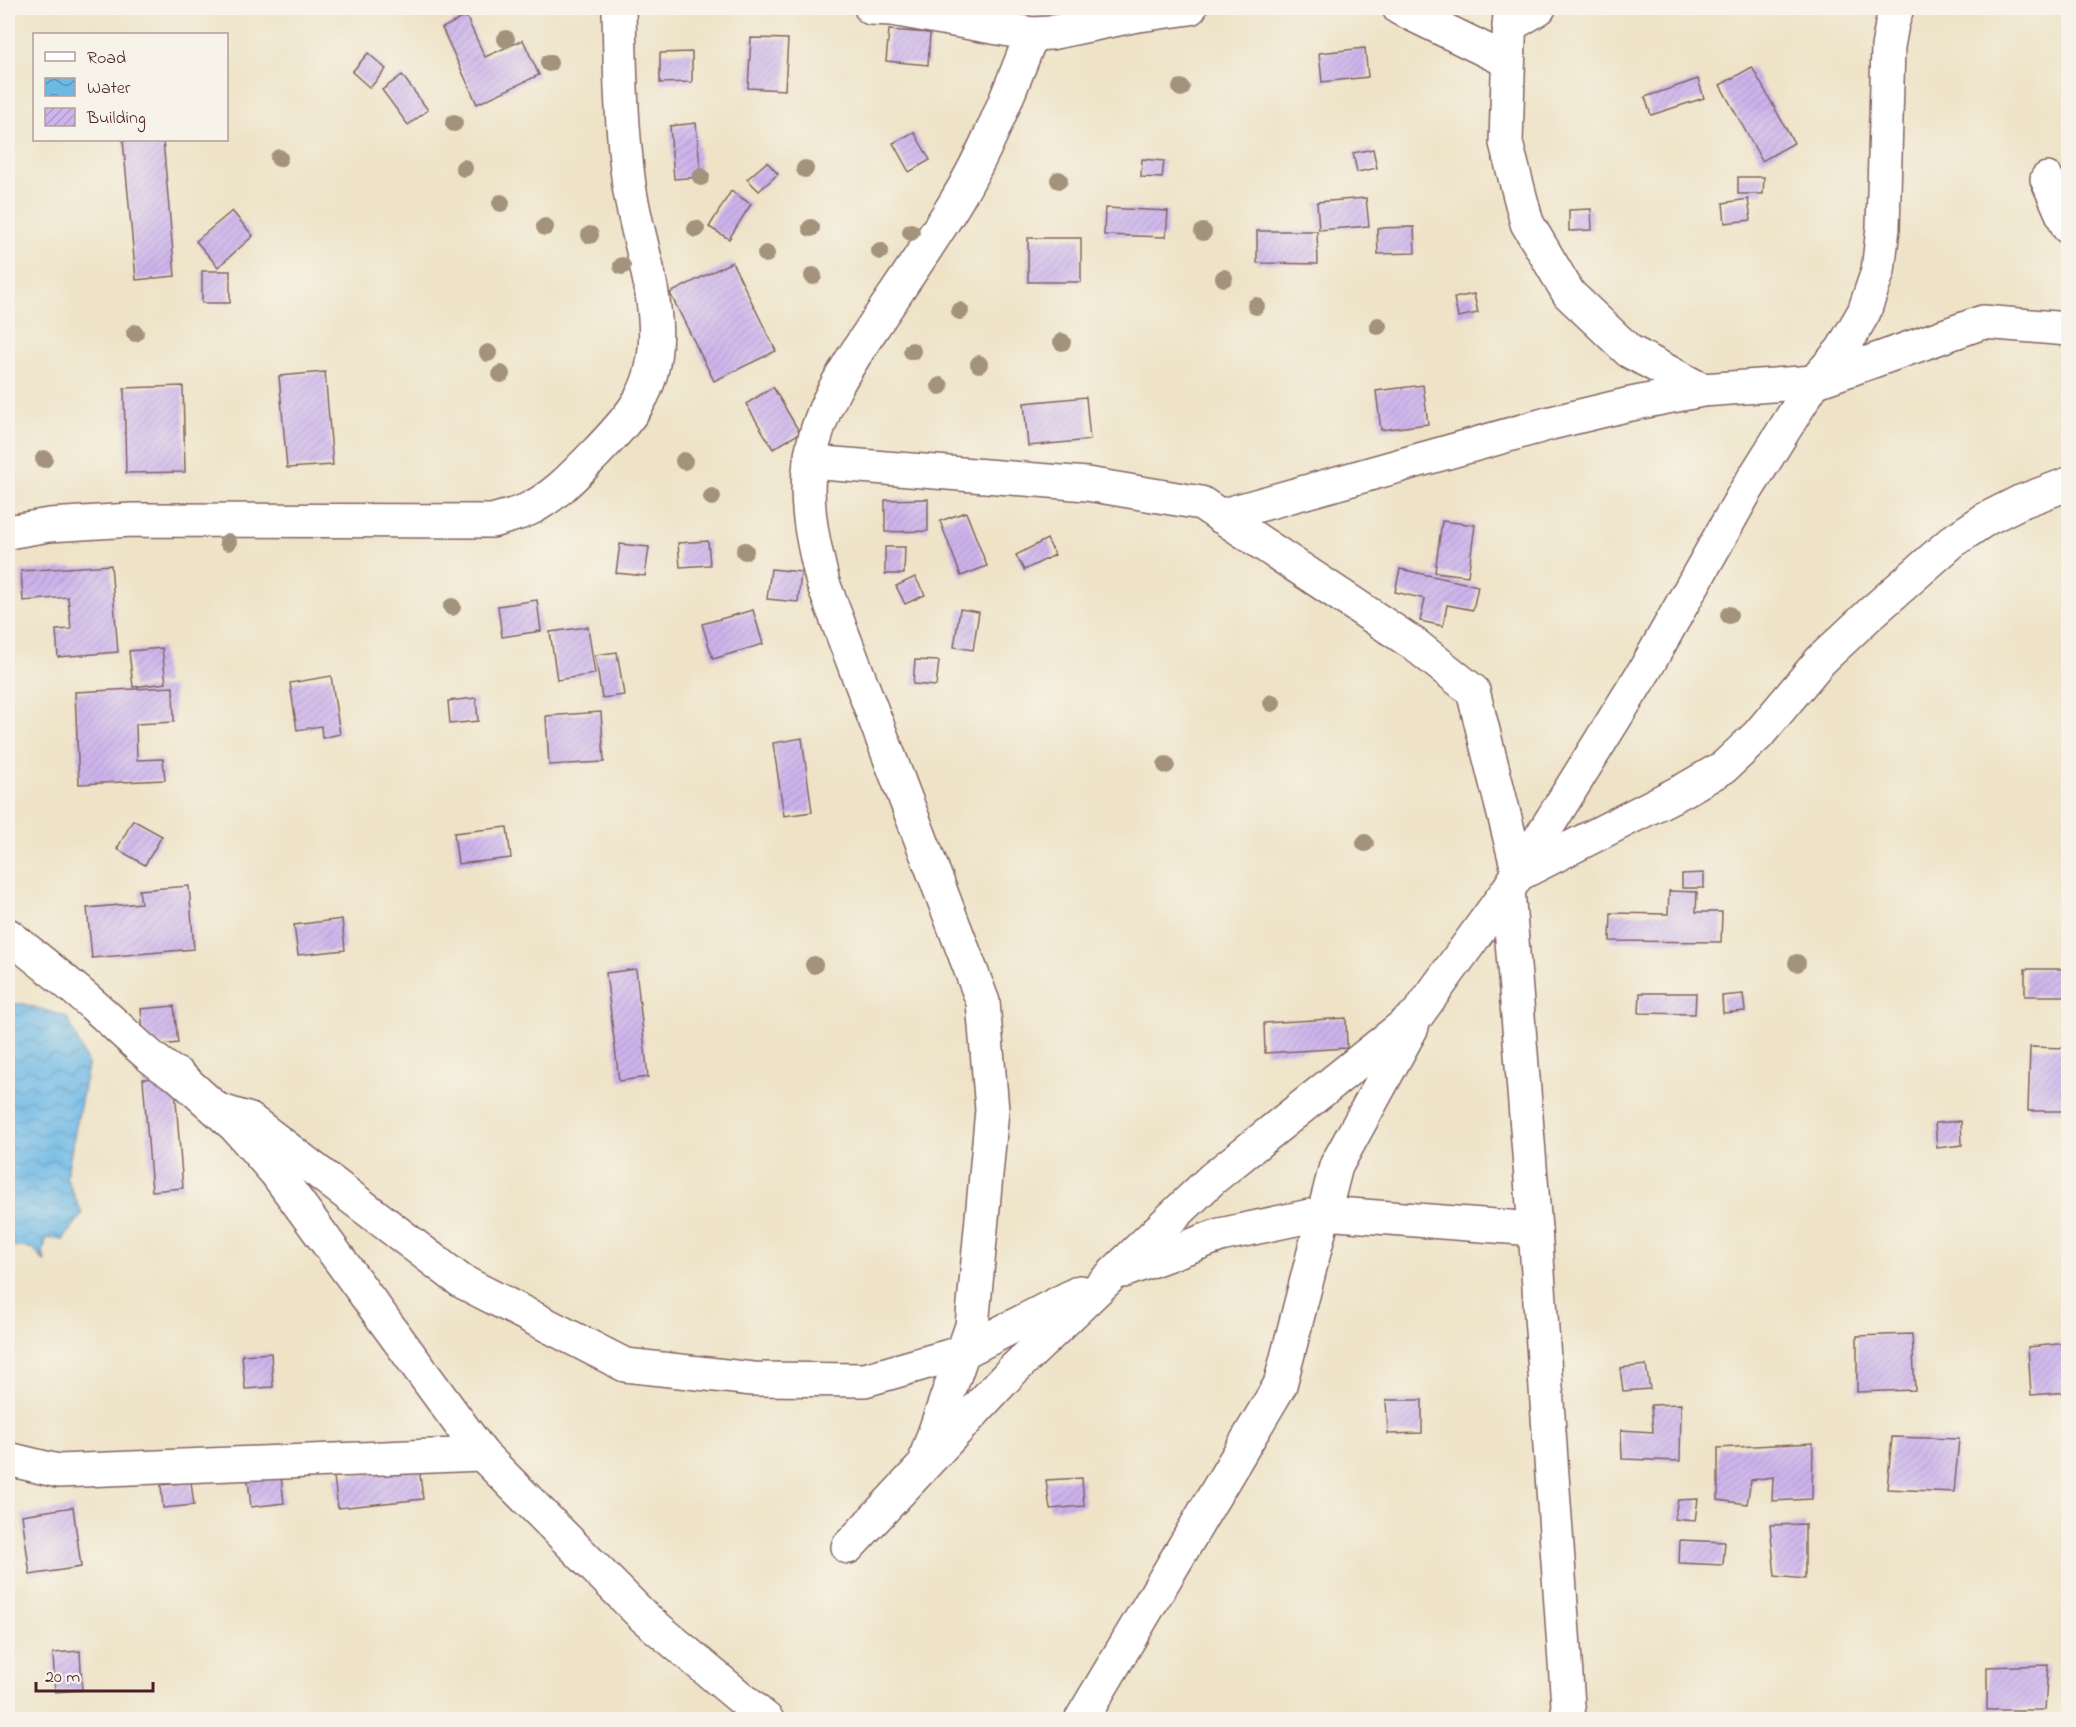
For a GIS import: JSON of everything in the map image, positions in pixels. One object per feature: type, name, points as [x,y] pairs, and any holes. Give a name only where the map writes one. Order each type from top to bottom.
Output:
[{"type":"street","points":[[8,532],[49,525],[132,520],[492,521],[531,508],[564,485],[624,423],[639,401],[650,378],[656,352],[657,326],[653,300],[633,211],[626,160],[621,102],[619,8]]},
{"type":"street","points":[[871,8],[892,9],[1032,34],[1050,33],[1132,16],[1190,8]]},
{"type":"street","points":[[1399,8],[1508,61]]},
{"type":"street","points":[[1539,8],[1510,17],[1506,143],[1527,223],[1569,294],[1629,351],[1702,390]]},
{"type":"street","points":[[1082,1719],[1280,1385],[1336,1166],[1418,1014],[1513,882],[1646,668],[1744,494],[1814,382],[1842,350],[1864,312],[1878,271],[1883,228],[1888,47],[1897,8]]},
{"type":"street","points":[[922,1467],[972,1326],[992,1110],[983,1002],[823,583],[809,523],[810,462],[824,410],[848,364],[977,167],[1002,112],[1032,34]]},
{"type":"street","points":[[2047,178],[2068,227]]},
{"type":"street","points":[[1220,516],[1551,423],[1626,405],[1702,390],[1814,382],[1983,322],[2068,329]]},
{"type":"street","points":[[810,462],[1087,484],[1201,503],[1414,644],[1473,691],[1513,882],[1569,1719]]},
{"type":"street","points":[[1513,882],[1724,767],[1758,735],[1821,660],[1953,541],[1986,519],[2020,502],[2068,484]]},
{"type":"street","points":[[8,935],[69,983],[142,1048],[178,1075],[236,1126],[277,1174],[482,1454],[644,1617],[767,1719]]},
{"type":"street","points":[[848,1547],[1012,1371],[1212,1179],[1418,1014]]},
{"type":"street","points":[[218,1110],[250,1120],[461,1281],[625,1365],[753,1379],[865,1380],[963,1352],[1112,1275],[1220,1235],[1324,1213],[1535,1229]]},
{"type":"street","points":[[8,1459],[58,1471],[482,1454]]},
{"type":"water","points":[[8,1004],[23,1004],[67,1017],[88,1065],[66,1177],[82,1214],[63,1240],[46,1238],[43,1253],[45,1262],[32,1248],[8,1246]]},
{"type":"building","points":[[466,16],[485,57],[523,40],[539,75],[477,104],[442,28]]},
{"type":"building","points":[[889,30],[930,33],[928,65],[886,61]]},
{"type":"building","points":[[751,38],[788,39],[785,90],[748,88]]},
{"type":"building","points":[[1365,48],[1368,77],[1322,82],[1319,53]]},
{"type":"building","points":[[692,52],[692,82],[660,83],[660,53]]},
{"type":"building","points":[[368,53],[386,69],[370,88],[352,72]]},
{"type":"building","points":[[1752,67],[1794,143],[1762,161],[1720,85]]},
{"type":"building","points":[[402,75],[428,110],[408,125],[382,90]]},
{"type":"building","points":[[1698,79],[1704,98],[1651,115],[1645,97]]},
{"type":"building","points":[[696,123],[701,177],[674,179],[670,126]]},
{"type":"building","points":[[914,132],[930,160],[909,172],[893,143]]},
{"type":"building","points":[[123,141],[163,141],[175,276],[136,280]]},
{"type":"building","points":[[1373,149],[1377,168],[1357,172],[1353,153]]},
{"type":"building","points":[[1142,159],[1164,161],[1162,178],[1141,177]]},
{"type":"building","points":[[767,162],[778,174],[759,191],[747,179]]},
{"type":"building","points":[[1738,177],[1764,177],[1763,194],[1738,194]]},
{"type":"building","points":[[731,191],[751,204],[729,239],[709,227]]},
{"type":"building","points":[[1366,198],[1369,226],[1319,230],[1317,202]]},
{"type":"building","points":[[1748,199],[1751,220],[1725,223],[1723,203]]},
{"type":"building","points":[[1105,208],[1168,211],[1166,237],[1104,235]]},
{"type":"building","points":[[1591,209],[1592,230],[1569,231],[1569,210]]},
{"type":"building","points":[[232,211],[253,236],[218,267],[196,241]]},
{"type":"building","points":[[1414,227],[1415,253],[1378,254],[1377,228]]},
{"type":"building","points":[[1257,231],[1317,231],[1318,264],[1257,263]]},
{"type":"building","points":[[1028,238],[1081,238],[1081,282],[1028,282]]},
{"type":"building","points":[[732,262],[776,351],[714,381],[670,293]]},
{"type":"building","points":[[202,271],[230,271],[230,303],[202,303]]},
{"type":"building","points":[[1474,294],[1478,313],[1458,317],[1454,298]]},
{"type":"building","points":[[325,372],[333,465],[287,468],[279,376]]},
{"type":"building","points":[[1423,385],[1428,424],[1381,430],[1376,391]]},
{"type":"building","points":[[183,386],[185,472],[126,473],[124,388]]},
{"type":"building","points":[[773,387],[800,433],[773,449],[746,404]]},
{"type":"building","points":[[1086,397],[1090,440],[1028,446],[1024,403]]},
{"type":"building","points":[[928,499],[928,531],[885,532],[885,500]]},
{"type":"building","points":[[966,512],[987,566],[961,576],[940,521]]},
{"type":"building","points":[[1442,521],[1475,525],[1468,576],[1435,572]]},
{"type":"building","points":[[1047,539],[1055,555],[1024,570],[1016,555]]},
{"type":"building","points":[[708,541],[710,565],[680,567],[678,543]]},
{"type":"building","points":[[620,544],[649,547],[645,576],[616,573]]},
{"type":"building","points":[[885,547],[905,547],[904,574],[885,574]]},
{"type":"building","points":[[111,565],[118,652],[58,657],[56,630],[71,629],[68,597],[23,601],[21,571]]},
{"type":"building","points":[[771,569],[801,572],[798,602],[767,599]]},
{"type":"building","points":[[1400,569],[1478,586],[1473,610],[1447,605],[1443,626],[1420,621],[1425,599],[1395,592]]},
{"type":"building","points":[[915,577],[925,595],[905,604],[896,586]]},
{"type":"building","points":[[537,600],[541,631],[502,637],[498,606]]},
{"type":"building","points":[[960,609],[979,612],[973,650],[954,647]]},
{"type":"building","points":[[753,610],[763,644],[713,659],[702,624]]},
{"type":"building","points":[[588,627],[595,674],[557,680],[550,632]]},
{"type":"building","points":[[162,648],[166,683],[133,687],[129,651]]},
{"type":"building","points":[[617,652],[624,695],[602,698],[595,655]]},
{"type":"building","points":[[915,660],[939,661],[936,686],[913,684]]},
{"type":"building","points":[[331,676],[340,734],[322,738],[321,726],[297,730],[290,683]]},
{"type":"building","points":[[173,687],[174,722],[136,724],[137,760],[163,759],[165,780],[79,784],[75,692]]},
{"type":"building","points":[[476,698],[478,721],[450,724],[448,701]]},
{"type":"building","points":[[601,712],[604,762],[549,765],[546,716]]},
{"type":"building","points":[[802,738],[812,812],[784,816],[773,743]]},
{"type":"building","points":[[133,820],[162,836],[145,865],[117,849]]},
{"type":"building","points":[[507,827],[511,858],[458,864],[454,833]]},
{"type":"building","points":[[1704,873],[1704,888],[1682,888],[1682,874]]},
{"type":"building","points":[[189,886],[194,949],[92,958],[87,908],[141,903],[139,890]]},
{"type":"building","points":[[1669,891],[1697,892],[1696,912],[1722,912],[1721,942],[1610,941],[1611,913],[1668,914]]},
{"type":"building","points":[[342,919],[345,950],[298,955],[294,925]]},
{"type":"building","points":[[636,969],[648,1077],[619,1081],[606,973]]},
{"type":"building","points":[[2025,969],[2068,969],[2068,996],[2025,996]]},
{"type":"building","points":[[1640,993],[1696,993],[1695,1014],[1639,1013]]},
{"type":"building","points":[[1743,994],[1745,1011],[1723,1013],[1722,996]]},
{"type":"building","points":[[174,1006],[178,1043],[144,1047],[141,1009]]},
{"type":"building","points":[[1346,1018],[1347,1048],[1265,1053],[1264,1023]]},
{"type":"building","points":[[2030,1047],[2068,1048],[2068,1111],[2028,1111]]},
{"type":"building","points":[[174,1076],[183,1188],[152,1191],[143,1079]]},
{"type":"building","points":[[1961,1121],[1962,1145],[1937,1148],[1935,1123]]},
{"type":"building","points":[[1912,1334],[1915,1390],[1857,1392],[1857,1336]]},
{"type":"building","points":[[2068,1343],[2068,1392],[2031,1395],[2028,1347]]},
{"type":"building","points":[[271,1353],[273,1387],[245,1389],[242,1355]]},
{"type":"building","points":[[1646,1365],[1650,1389],[1623,1391],[1620,1368]]},
{"type":"building","points":[[1386,1400],[1422,1400],[1422,1433],[1388,1434]]},
{"type":"building","points":[[1681,1404],[1680,1461],[1622,1459],[1621,1430],[1653,1432],[1651,1405]]},
{"type":"building","points":[[1892,1437],[1959,1439],[1954,1492],[1887,1489]]},
{"type":"building","points":[[1813,1443],[1812,1499],[1772,1501],[1773,1477],[1751,1480],[1747,1504],[1718,1500],[1718,1448]]},
{"type":"building","points":[[419,1467],[423,1499],[338,1508],[334,1477]]},
{"type":"building","points":[[281,1476],[284,1503],[251,1507],[248,1480]]},
{"type":"building","points":[[1082,1478],[1084,1506],[1050,1509],[1046,1480]]},
{"type":"building","points":[[191,1482],[194,1505],[163,1508],[161,1485]]},
{"type":"building","points":[[1698,1499],[1695,1521],[1674,1519],[1678,1500]]},
{"type":"building","points":[[73,1507],[81,1567],[30,1575],[22,1515]]},
{"type":"building","points":[[1805,1524],[1805,1579],[1775,1576],[1770,1525]]},
{"type":"building","points":[[1680,1540],[1725,1542],[1723,1565],[1679,1563]]},
{"type":"building","points":[[80,1651],[82,1690],[55,1692],[53,1653]]},
{"type":"building","points":[[2048,1665],[2045,1710],[1987,1710],[1987,1667]]}]
